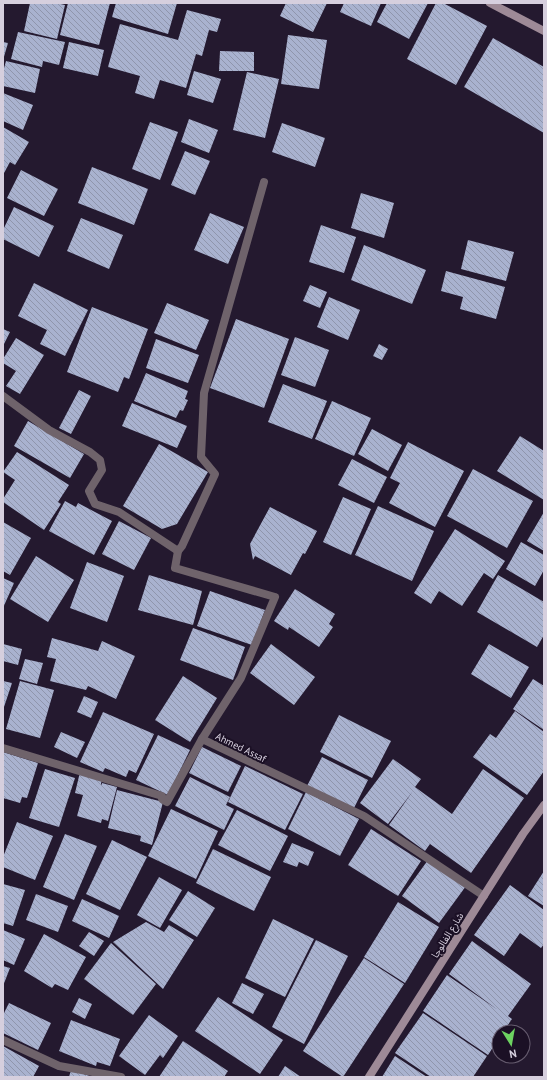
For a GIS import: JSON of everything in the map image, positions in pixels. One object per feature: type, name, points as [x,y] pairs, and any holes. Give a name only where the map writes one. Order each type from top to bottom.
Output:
[{"type":"main road","points":[[490,3],[544,31]]},
{"type":"main road","name":"شارع الفالوجا","points":[[369,1077],[484,896],[544,805]]},
{"type":"street","points":[[202,739],[241,678],[275,597],[175,568],[178,551],[182,546],[215,474],[201,457],[204,393],[264,182]]},
{"type":"street","points":[[3,396],[49,430],[90,452],[100,460],[102,470],[89,490],[95,504],[119,512],[178,551]]},
{"type":"street","name":"Ahmed Assaf","points":[[3,748],[162,796],[162,799],[167,802],[202,739],[364,816],[484,896]]},
{"type":"street","points":[[3,1040],[59,1066],[121,1077]]},
{"type":"building","points":[[30,3],[56,3],[65,5],[57,39],[24,31]]},
{"type":"building","points":[[68,3],[110,3],[99,45],[60,35]]},
{"type":"building","points":[[116,3],[177,3],[168,34],[112,17]]},
{"type":"building","points":[[286,3],[327,3],[313,32],[280,16]]},
{"type":"building","points":[[344,3],[381,3],[371,26],[340,12]]},
{"type":"building","points":[[387,3],[428,3],[409,39],[377,22]]},
{"type":"building","points":[[436,3],[443,3],[487,26],[456,85],[407,59]]},
{"type":"building","points":[[187,10],[221,19],[217,32],[209,30],[202,56],[196,54],[186,88],[160,80],[154,99],[135,93],[140,76],[108,67],[120,24],[178,40]]},
{"type":"building","points":[[18,32],[65,42],[59,65],[43,61],[42,67],[11,59]]},
{"type":"building","points":[[288,35],[327,40],[319,89],[281,84]]},
{"type":"building","points":[[493,38],[544,67],[544,133],[464,87]]},
{"type":"building","points":[[3,42],[8,43],[3,60]]},
{"type":"building","points":[[69,42],[104,50],[98,76],[63,68]]},
{"type":"building","points":[[220,51],[254,52],[254,71],[219,71]]},
{"type":"building","points":[[6,61],[40,69],[35,93],[3,86],[3,72]]},
{"type":"building","points":[[194,71],[221,79],[213,103],[187,95]]},
{"type":"building","points":[[247,72],[279,79],[265,138],[233,130]]},
{"type":"building","points":[[3,93],[33,105],[23,130],[3,121]]},
{"type":"building","points":[[189,119],[218,130],[209,153],[181,142]]},
{"type":"building","points":[[150,122],[178,132],[160,180],[132,169]]},
{"type":"building","points":[[282,123],[325,138],[315,167],[272,152]]},
{"type":"building","points":[[3,127],[29,142],[15,165],[10,162],[3,175]]},
{"type":"building","points":[[185,151],[210,161],[195,195],[171,185]]},
{"type":"building","points":[[92,167],[148,189],[134,225],[78,203]]},
{"type":"building","points":[[21,170],[58,189],[44,216],[7,198]]},
{"type":"building","points":[[361,193],[394,203],[384,238],[351,228]]},
{"type":"building","points":[[14,207],[54,226],[39,257],[3,239],[3,230]]},
{"type":"building","points":[[210,213],[244,227],[228,264],[194,250]]},
{"type":"building","points":[[81,218],[123,235],[109,269],[67,251]]},
{"type":"building","points":[[321,225],[356,237],[344,273],[309,262]]},
{"type":"building","points":[[468,240],[514,252],[506,281],[461,269]]},
{"type":"building","points":[[364,245],[426,270],[412,304],[351,280]]},
{"type":"building","points":[[446,271],[505,287],[496,319],[460,309],[463,297],[441,291]]},
{"type":"building","points":[[34,283],[88,310],[65,356],[40,344],[47,330],[18,316]]},
{"type":"building","points":[[310,285],[327,292],[320,308],[303,301]]},
{"type":"building","points":[[329,297],[360,310],[348,340],[317,327]]},
{"type":"building","points":[[167,303],[209,320],[196,350],[154,333]]},
{"type":"building","points":[[92,307],[148,329],[129,379],[124,377],[118,392],[67,372]]},
{"type":"building","points":[[236,319],[289,339],[264,408],[210,388]]},
{"type":"building","points":[[3,329],[10,332],[3,346]]},
{"type":"building","points":[[295,337],[329,350],[315,387],[281,375]]},
{"type":"building","points":[[16,338],[44,355],[20,394],[6,386],[16,371],[3,363],[3,359]]},
{"type":"building","points":[[156,339],[199,355],[188,383],[146,368]]},
{"type":"building","points":[[379,344],[388,349],[382,360],[373,356]]},
{"type":"building","points":[[146,373],[188,391],[185,399],[188,400],[183,411],[180,410],[176,418],[134,401]]},
{"type":"building","points":[[283,384],[327,401],[312,439],[268,422]]},
{"type":"building","points":[[79,390],[91,396],[71,434],[59,428]]},
{"type":"building","points":[[332,401],[371,418],[354,456],[315,439]]},
{"type":"building","points":[[132,403],[187,426],[177,448],[122,426]]},
{"type":"building","points":[[28,421],[84,454],[70,478],[14,446]]},
{"type":"building","points":[[372,429],[402,445],[388,471],[358,454]]},
{"type":"building","points":[[520,436],[544,451],[544,500],[497,471]]},
{"type":"building","points":[[408,442],[464,471],[435,527],[389,503],[400,483],[390,478]]},
{"type":"building","points":[[159,444],[208,472],[177,524],[162,529],[123,506]]},
{"type":"building","points":[[17,452],[69,485],[58,502],[61,504],[44,530],[3,502],[3,499],[15,480],[3,472]]},
{"type":"building","points":[[352,459],[387,477],[374,503],[338,485]]},
{"type":"building","points":[[473,469],[533,501],[507,548],[447,516]]},
{"type":"building","points":[[343,497],[371,509],[351,555],[323,542]]},
{"type":"building","points":[[65,501],[76,507],[78,503],[112,521],[94,555],[49,531]]},
{"type":"building","points":[[378,506],[434,531],[412,581],[355,555]]},
{"type":"building","points":[[270,507],[317,531],[305,554],[303,553],[291,575],[255,556],[253,560],[250,544]]},
{"type":"building","points":[[544,512],[544,551],[527,541]]},
{"type":"building","points":[[119,521],[151,538],[134,570],[102,554]]},
{"type":"building","points":[[3,522],[31,538],[10,575],[3,571]]},
{"type":"building","points":[[455,529],[505,561],[493,579],[484,573],[462,606],[439,591],[431,604],[414,593]]},
{"type":"building","points":[[521,542],[544,555],[544,570],[535,586],[506,569]]},
{"type":"building","points":[[36,556],[74,580],[48,622],[10,599]]},
{"type":"building","points":[[87,562],[124,576],[107,622],[70,608]]},
{"type":"building","points":[[149,575],[202,591],[193,625],[138,610]]},
{"type":"building","points":[[498,575],[544,602],[544,635],[537,647],[477,612]]},
{"type":"building","points":[[3,578],[14,583],[3,608]]},
{"type":"building","points":[[295,589],[335,614],[329,624],[333,627],[319,647],[289,627],[288,630],[274,621]]},
{"type":"building","points":[[210,591],[265,610],[252,645],[197,626]]},
{"type":"building","points":[[193,628],[245,647],[233,680],[180,660]]},
{"type":"building","points":[[52,638],[98,651],[102,641],[135,656],[116,699],[88,686],[86,690],[50,681],[56,659],[47,657]]},
{"type":"building","points":[[3,644],[22,649],[18,665],[3,661]]},
{"type":"building","points":[[271,644],[315,677],[294,705],[250,673]]},
{"type":"building","points":[[489,644],[529,667],[511,698],[471,674]]},
{"type":"building","points":[[25,659],[43,663],[37,684],[19,679]]},
{"type":"building","points":[[183,676],[217,698],[190,742],[155,720]]},
{"type":"building","points":[[533,679],[544,686],[544,730],[513,709]]},
{"type":"building","points":[[3,681],[12,683],[3,710]]},
{"type":"building","points":[[20,681],[54,690],[40,738],[6,729]]},
{"type":"building","points":[[84,696],[98,702],[91,718],[77,712]]},
{"type":"building","points":[[515,711],[544,732],[544,771],[527,795],[473,757],[490,734],[496,738]]},
{"type":"building","points":[[103,712],[154,734],[136,773],[129,770],[126,777],[105,768],[103,772],[80,762]]},
{"type":"building","points":[[339,715],[391,741],[372,778],[320,752]]},
{"type":"building","points":[[61,732],[85,742],[77,758],[54,747]]},
{"type":"building","points":[[158,735],[190,750],[168,795],[136,780]]},
{"type":"building","points":[[202,747],[241,766],[228,792],[189,773]]},
{"type":"building","points":[[3,752],[38,763],[27,798],[22,797],[20,803],[3,798]]},
{"type":"building","points":[[322,757],[368,780],[353,810],[307,786]]},
{"type":"building","points":[[393,759],[421,779],[415,787],[452,814],[483,769],[524,798],[471,873],[430,844],[447,820],[425,851],[389,825],[413,791],[388,824],[360,803]]},
{"type":"building","points":[[245,766],[303,794],[285,830],[228,802]]},
{"type":"building","points":[[45,769],[75,778],[59,827],[29,818]]},
{"type":"building","points":[[80,772],[102,778],[101,784],[102,785],[102,783],[117,787],[108,821],[102,819],[101,823],[77,816],[83,795],[75,793]]},
{"type":"building","points":[[190,777],[230,797],[226,805],[234,809],[224,830],[175,806]]},
{"type":"building","points":[[117,790],[163,802],[152,845],[140,841],[141,836],[108,828]]},
{"type":"building","points":[[306,792],[359,819],[340,856],[288,829]]},
{"type":"building","points":[[171,809],[218,831],[196,879],[148,856]]},
{"type":"building","points":[[237,810],[288,836],[270,871],[218,845]]},
{"type":"building","points":[[17,822],[53,836],[35,880],[3,867],[3,857]]},
{"type":"building","points":[[371,829],[421,861],[398,896],[348,865]]},
{"type":"building","points":[[65,834],[97,846],[74,900],[43,887]]},
{"type":"building","points":[[112,840],[147,857],[120,910],[86,894]]},
{"type":"building","points":[[292,843],[314,852],[308,866],[299,862],[297,867],[283,862]]},
{"type":"building","points":[[213,849],[271,877],[254,911],[196,883]]},
{"type":"building","points":[[428,860],[466,886],[439,923],[402,896]]},
{"type":"building","points":[[544,871],[544,906],[528,896]]},
{"type":"building","points":[[159,877],[182,890],[160,928],[137,915]]},
{"type":"building","points":[[3,884],[25,890],[13,926],[3,923]]},
{"type":"building","points":[[510,885],[544,910],[544,944],[541,948],[520,933],[504,956],[474,935]]},
{"type":"building","points":[[188,891],[215,908],[197,937],[169,920]]},
{"type":"building","points":[[36,894],[68,906],[58,932],[26,920]]},
{"type":"building","points":[[82,899],[119,916],[109,938],[72,921]]},
{"type":"building","points":[[398,902],[439,927],[405,983],[364,957]]},
{"type":"building","points":[[273,919],[314,939],[285,997],[245,978]]},
{"type":"building","points":[[146,922],[164,932],[169,925],[194,940],[163,989],[113,942]]},
{"type":"building","points":[[3,930],[25,939],[14,965],[3,960]]},
{"type":"building","points":[[89,932],[104,941],[94,956],[79,946]]},
{"type":"building","points":[[44,934],[86,957],[68,990],[55,984],[52,988],[24,971]]},
{"type":"building","points":[[316,940],[348,956],[304,1044],[272,1027]]},
{"type":"building","points":[[472,941],[531,984],[508,1016],[512,1019],[509,1024],[491,1024],[491,1050],[488,1055],[423,1011],[447,975],[498,1010],[449,974]]},
{"type":"building","points":[[111,943],[156,984],[133,1015],[84,979]]},
{"type":"building","points":[[364,958],[404,984],[343,1077],[303,1051]]},
{"type":"building","points":[[3,966],[10,968],[3,986]]},
{"type":"building","points":[[242,983],[264,994],[253,1014],[232,1003]]},
{"type":"building","points":[[218,997],[283,1040],[260,1074],[195,1031]]},
{"type":"building","points":[[79,998],[92,1004],[85,1019],[72,1012]]},
{"type":"building","points":[[9,1003],[51,1023],[38,1050],[3,1033],[3,1015]]},
{"type":"building","points":[[423,1013],[487,1056],[473,1077],[431,1077],[395,1053]]},
{"type":"building","points":[[149,1015],[178,1036],[163,1058],[160,1055],[145,1075],[119,1056]]},
{"type":"building","points":[[71,1020],[120,1039],[110,1066],[97,1062],[96,1066],[59,1051]]},
{"type":"building","points":[[183,1041],[228,1071],[224,1077],[159,1077]]},
{"type":"building","points":[[3,1046],[39,1066],[33,1077],[3,1077]]},
{"type":"building","points":[[395,1056],[427,1077],[382,1077]]},
{"type":"building","points":[[285,1066],[301,1077],[278,1077]]},
{"type":"building","points":[[71,1070],[93,1077],[69,1077]]}]
